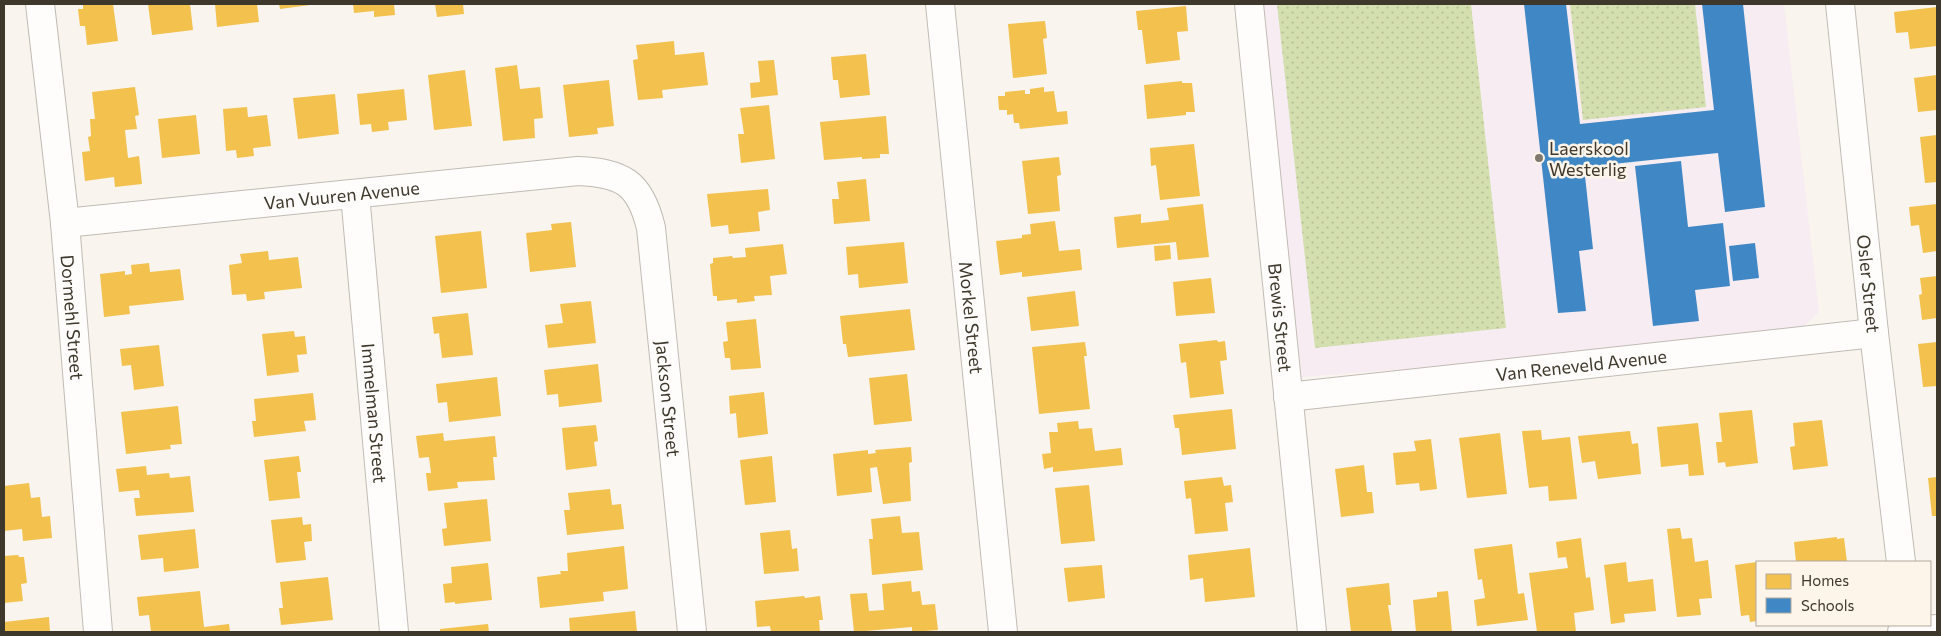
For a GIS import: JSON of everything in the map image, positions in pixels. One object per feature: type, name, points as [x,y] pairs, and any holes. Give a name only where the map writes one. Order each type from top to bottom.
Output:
[{"type":"street","name":"Dormehl Street","points":[[40,4],[65,223],[98,632]]},
{"type":"street","name":"Morkel Street","points":[[940,4],[1003,632]]},
{"type":"street","name":"Brewis Street","points":[[1249,4],[1312,632]]},
{"type":"street","name":"Osler Street","points":[[1840,4],[1874,333],[1901,561]]},
{"type":"street","name":"Van Vuuren Avenue","points":[[65,223],[578,171],[600,172],[618,177]]},
{"type":"street","name":"Jackson Street","points":[[618,177],[640,197],[647,211],[651,228],[692,632]]},
{"type":"street","name":"Immelman Street","points":[[355,194],[394,632]]},
{"type":"street","name":"Van Reneveld Avenue","points":[[1288,398],[1874,333]]},
{"type":"street","points":[[1907,630],[1937,629]]},
{"type":"shaded area","name":"Laerskool Westerlig","points":[[1260,4],[1784,4],[1819,312],[1792,338],[1302,377]]},
{"type":"green space","points":[[1277,4],[1471,4],[1506,328],[1315,348]]},
{"type":"green space","points":[[1570,4],[1695,4],[1706,107],[1583,120]]},
{"type":"building: Homes","points":[[83,4],[113,4],[118,41],[87,45],[85,26],[80,26],[78,9],[83,9]]},
{"type":"building: Homes","points":[[148,4],[190,4],[193,30],[152,35]]},
{"type":"building: Homes","points":[[215,4],[257,4],[259,22],[217,27]]},
{"type":"building: Homes","points":[[279,4],[310,4],[310,5],[280,9]]},
{"type":"building: Homes","points":[[353,4],[394,4],[395,15],[374,17],[374,11],[354,13]]},
{"type":"building: Homes","points":[[435,4],[463,4],[464,14],[437,17]]},
{"type":"building: Homes","points":[[1186,6],[1188,31],[1177,32],[1180,60],[1146,64],[1142,30],[1138,30],[1136,11]]},
{"type":"building: Homes","points":[[1937,7],[1937,46],[1910,49],[1908,32],[1896,33],[1894,12]]},
{"type":"building: Homes","points":[[1045,21],[1047,38],[1043,39],[1047,74],[1013,78],[1008,24]]},
{"type":"building: Homes","points":[[674,41],[675,55],[704,52],[708,85],[662,90],[663,98],[638,100],[633,60],[638,59],[636,45]]},
{"type":"building: Homes","points":[[866,54],[870,95],[840,98],[838,80],[833,80],[831,57]]},
{"type":"building: Homes","points":[[774,60],[778,95],[751,98],[750,83],[760,82],[758,61]]},
{"type":"building: Homes","points":[[517,65],[520,89],[540,87],[543,118],[534,119],[535,138],[503,141],[495,68]]},
{"type":"building: Homes","points":[[465,70],[472,126],[434,130],[428,75]]},
{"type":"building: Homes","points":[[1937,75],[1937,110],[1918,112],[1914,78]]},
{"type":"building: Homes","points":[[609,80],[614,126],[597,128],[598,134],[569,137],[563,85]]},
{"type":"building: Homes","points":[[1182,81],[1182,83],[1192,83],[1195,112],[1186,112],[1186,115],[1147,119],[1144,85]]},
{"type":"building: Homes","points":[[135,87],[139,115],[135,116],[137,129],[125,130],[128,158],[139,156],[142,184],[115,187],[114,177],[85,181],[82,152],[90,151],[88,137],[91,136],[90,119],[95,119],[92,92]]},
{"type":"building: Homes","points":[[1044,87],[1044,92],[1054,91],[1057,112],[1067,111],[1068,124],[1020,129],[1019,123],[1014,123],[1013,114],[1007,115],[1007,110],[999,110],[998,96],[1005,96],[1005,92],[1025,90],[1025,94],[1030,94],[1030,89]]},
{"type":"building: Homes","points":[[404,89],[407,120],[388,122],[389,130],[372,132],[371,124],[360,125],[357,94]]},
{"type":"building: Homes","points":[[335,94],[339,134],[298,139],[293,98]]},
{"type":"building: Homes","points":[[769,105],[775,159],[741,163],[738,134],[744,134],[740,108]]},
{"type":"building: Homes","points":[[247,107],[248,117],[267,115],[271,146],[253,148],[254,156],[237,158],[236,150],[226,151],[223,109]]},
{"type":"building: Homes","points":[[196,115],[200,154],[162,158],[158,119]]},
{"type":"building: Homes","points":[[886,116],[889,154],[880,154],[880,158],[862,159],[862,157],[824,160],[820,122]]},
{"type":"building: Homes","points":[[1937,135],[1937,182],[1925,183],[1920,137]]},
{"type":"building: Homes","points":[[1194,144],[1200,196],[1160,200],[1156,165],[1151,166],[1150,148]]},
{"type":"building: Homes","points":[[1059,157],[1061,175],[1057,176],[1060,211],[1028,214],[1022,161]]},
{"type":"building: Homes","points":[[866,179],[870,221],[834,224],[832,199],[839,199],[837,182]]},
{"type":"building: Homes","points":[[768,189],[770,210],[758,212],[760,231],[729,234],[728,225],[711,227],[707,194]]},
{"type":"building: Homes","points":[[1203,204],[1209,257],[1178,260],[1176,242],[1117,248],[1114,217],[1141,214],[1141,223],[1169,220],[1167,208]]},
{"type":"building: Homes","points":[[1937,204],[1937,251],[1923,253],[1919,225],[1911,226],[1909,207]]},
{"type":"building: Homes","points":[[1055,221],[1059,251],[1080,249],[1082,270],[1022,277],[1022,272],[1000,275],[996,241],[1022,238],[1022,235],[1031,234],[1030,224]]},
{"type":"building: Homes","points":[[571,222],[576,267],[530,272],[526,233],[552,230],[551,224]]},
{"type":"building: Homes","points":[[481,231],[487,288],[441,293],[435,236]]},
{"type":"building: Homes","points":[[904,242],[908,283],[859,288],[858,274],[848,275],[846,247]]},
{"type":"building: Homes","points":[[783,244],[787,274],[770,276],[772,295],[754,296],[755,301],[737,303],[737,299],[717,301],[717,296],[713,296],[710,264],[713,263],[713,258],[746,257],[745,248]]},
{"type":"building: Homes","points":[[1170,245],[1171,259],[1155,261],[1154,246]]},
{"type":"building: Homes","points":[[268,251],[269,260],[298,257],[302,288],[264,292],[265,299],[247,301],[246,294],[232,295],[229,265],[242,263],[240,254]]},
{"type":"building: Homes","points":[[149,263],[150,272],[180,269],[184,300],[129,306],[130,314],[104,317],[100,274],[125,271],[125,275],[132,274],[131,265]]},
{"type":"building: Homes","points":[[1937,276],[1937,318],[1922,320],[1919,295],[1922,294],[1920,278]]},
{"type":"building: Homes","points":[[1211,278],[1215,313],[1176,316],[1173,282]]},
{"type":"building: Homes","points":[[1075,291],[1079,326],[1031,331],[1027,297]]},
{"type":"building: Homes","points":[[591,301],[596,343],[548,348],[545,325],[563,323],[560,304]]},
{"type":"building: Homes","points":[[910,309],[915,350],[848,357],[846,344],[843,344],[840,316]]},
{"type":"building: Homes","points":[[468,313],[473,355],[442,358],[439,333],[434,334],[432,317]]},
{"type":"building: Homes","points":[[756,319],[761,368],[731,370],[730,358],[725,358],[723,342],[728,341],[726,322]]},
{"type":"building: Homes","points":[[294,331],[295,337],[305,336],[307,354],[297,355],[299,372],[267,376],[262,334]]},
{"type":"building: Homes","points":[[1217,340],[1218,342],[1225,341],[1227,360],[1220,361],[1224,394],[1190,398],[1186,362],[1181,363],[1179,344]]},
{"type":"building: Homes","points":[[1085,342],[1087,356],[1084,356],[1090,409],[1039,414],[1032,347]]},
{"type":"building: Homes","points":[[1937,342],[1937,386],[1923,387],[1918,344]]},
{"type":"building: Homes","points":[[159,345],[164,386],[134,390],[131,365],[122,366],[120,349]]},
{"type":"building: Homes","points":[[598,364],[602,402],[559,407],[558,394],[547,395],[544,370]]},
{"type":"building: Homes","points":[[907,374],[912,421],[874,425],[869,378]]},
{"type":"building: Homes","points":[[497,377],[501,416],[449,422],[447,402],[438,403],[436,384]]},
{"type":"building: Homes","points":[[764,392],[768,434],[738,438],[736,413],[730,414],[729,396]]},
{"type":"building: Homes","points":[[313,393],[316,420],[304,421],[306,431],[254,437],[252,421],[256,421],[254,399]]},
{"type":"building: Homes","points":[[178,406],[182,444],[170,445],[171,449],[126,454],[121,412]]},
{"type":"building: Homes","points":[[1232,409],[1236,449],[1182,455],[1179,428],[1175,428],[1173,415]]},
{"type":"building: Homes","points":[[1752,410],[1758,463],[1726,467],[1725,462],[1718,463],[1716,442],[1722,442],[1719,413]]},
{"type":"building: Homes","points":[[1822,420],[1828,466],[1793,470],[1790,447],[1795,446],[1793,423]]},
{"type":"building: Homes","points":[[1078,421],[1079,429],[1092,428],[1095,451],[1121,448],[1123,465],[1053,472],[1053,467],[1044,469],[1042,454],[1051,453],[1049,432],[1058,432],[1057,423]]},
{"type":"building: Homes","points":[[1698,423],[1704,475],[1689,476],[1688,464],[1661,467],[1657,427]]},
{"type":"building: Homes","points":[[596,425],[598,441],[594,442],[597,466],[566,470],[562,428]]},
{"type":"building: Homes","points":[[1541,430],[1542,440],[1570,437],[1577,499],[1549,501],[1548,486],[1529,488],[1522,431]]},
{"type":"building: Homes","points":[[1630,431],[1632,444],[1638,443],[1641,474],[1598,479],[1595,461],[1582,463],[1578,436]]},
{"type":"building: Homes","points":[[443,433],[444,441],[495,436],[497,457],[493,457],[495,480],[457,482],[458,488],[428,491],[426,473],[431,473],[429,457],[419,458],[416,436]]},
{"type":"building: Homes","points":[[1500,433],[1507,494],[1467,498],[1459,438]]},
{"type":"building: Homes","points":[[1431,439],[1437,489],[1420,491],[1419,483],[1396,485],[1393,453],[1416,451],[1414,441]]},
{"type":"building: Homes","points":[[911,447],[912,462],[909,463],[911,501],[883,504],[877,467],[870,468],[872,492],[837,496],[833,454],[868,450],[868,454],[876,453],[875,450]]},
{"type":"building: Homes","points":[[299,456],[301,472],[297,472],[300,498],[269,501],[264,460]]},
{"type":"building: Homes","points":[[772,456],[776,502],[745,505],[740,460]]},
{"type":"building: Homes","points":[[1364,465],[1367,492],[1372,492],[1374,513],[1341,517],[1335,469]]},
{"type":"building: Homes","points":[[146,466],[147,475],[169,473],[170,478],[190,476],[194,512],[136,516],[134,498],[140,498],[139,490],[119,492],[116,469]]},
{"type":"building: Homes","points":[[1222,477],[1224,486],[1231,485],[1233,502],[1225,503],[1228,531],[1195,534],[1191,498],[1186,499],[1184,481]]},
{"type":"building: Homes","points":[[1937,477],[1937,516],[1932,516],[1928,478]]},
{"type":"building: Homes","points":[[29,483],[31,498],[40,497],[42,517],[50,516],[52,538],[23,541],[22,529],[4,531],[4,486]]},
{"type":"building: Homes","points":[[1089,485],[1095,541],[1061,544],[1055,488]]},
{"type":"building: Homes","points":[[610,489],[612,505],[621,504],[624,529],[567,535],[564,510],[570,510],[568,493]]},
{"type":"building: Homes","points":[[487,499],[491,541],[444,546],[442,529],[447,528],[444,503]]},
{"type":"building: Homes","points":[[900,516],[902,533],[919,532],[923,570],[872,575],[869,539],[873,539],[871,519]]},
{"type":"building: Homes","points":[[302,517],[303,525],[311,524],[312,541],[304,542],[306,560],[276,563],[271,520]]},
{"type":"building: Homes","points":[[1680,528],[1682,539],[1692,538],[1695,562],[1708,560],[1712,598],[1699,599],[1701,615],[1677,617],[1667,529]]},
{"type":"building: Homes","points":[[195,529],[199,568],[164,572],[163,558],[141,560],[138,535]]},
{"type":"building: Homes","points":[[790,530],[792,549],[797,548],[799,571],[764,574],[760,533]]},
{"type":"building: Homes","points":[[1837,537],[1837,539],[1844,538],[1847,561],[1796,561],[1794,542]]},
{"type":"building: Homes","points":[[1581,538],[1586,578],[1590,577],[1594,610],[1574,613],[1576,632],[1537,632],[1529,573],[1568,568],[1566,557],[1558,558],[1556,542]]},
{"type":"building: Homes","points":[[1512,544],[1518,594],[1524,593],[1528,620],[1477,626],[1474,600],[1485,598],[1482,579],[1478,580],[1474,549]]},
{"type":"building: Homes","points":[[624,546],[628,589],[603,592],[604,601],[540,608],[537,577],[561,574],[560,571],[568,571],[567,553]]},
{"type":"building: Homes","points":[[1250,548],[1255,597],[1205,602],[1203,578],[1190,580],[1188,555]]},
{"type":"building: Homes","points":[[18,555],[19,557],[24,557],[27,583],[21,584],[23,601],[4,603],[4,556]]},
{"type":"building: Homes","points":[[1626,562],[1628,582],[1653,579],[1656,611],[1624,614],[1625,622],[1611,624],[1604,565]]},
{"type":"building: Homes","points":[[1756,562],[1756,621],[1750,622],[1749,615],[1741,616],[1735,565]]},
{"type":"building: Homes","points":[[488,563],[492,600],[455,604],[455,602],[445,603],[443,584],[452,583],[451,567]]},
{"type":"building: Homes","points":[[1102,565],[1105,598],[1068,602],[1064,568]]},
{"type":"building: Homes","points":[[328,577],[333,620],[281,625],[279,608],[283,608],[280,582]]},
{"type":"building: Homes","points":[[911,581],[912,592],[920,591],[922,605],[935,604],[938,630],[912,632],[912,627],[854,632],[850,594],[867,593],[869,611],[884,610],[882,584]]},
{"type":"building: Homes","points":[[1389,583],[1391,605],[1388,605],[1392,631],[1351,632],[1346,588]]},
{"type":"building: Homes","points":[[200,591],[204,627],[229,624],[230,632],[151,632],[149,615],[139,616],[137,597]]},
{"type":"building: Homes","points":[[1448,591],[1452,632],[1416,632],[1413,600],[1437,597],[1437,592]]},
{"type":"building: Homes","points":[[804,596],[805,598],[820,596],[823,620],[819,620],[820,632],[771,632],[770,626],[757,627],[755,601]]},
{"type":"building: Homes","points":[[635,611],[637,632],[570,632],[569,618]]},
{"type":"building: Homes","points":[[49,617],[50,632],[4,632],[4,622]]},
{"type":"building: Homes","points":[[488,624],[489,632],[440,632],[440,629]]},
{"type":"building: Schools","points":[[1524,4],[1566,4],[1580,124],[1714,110],[1702,4],[1743,4],[1765,207],[1725,212],[1718,153],[1584,167],[1593,249],[1579,251],[1586,311],[1558,313]]},
{"type":"building: Schools","points":[[1681,161],[1688,227],[1723,223],[1730,286],[1695,290],[1699,321],[1653,326],[1635,166]]},
{"type":"building: Schools","points":[[1755,243],[1759,278],[1733,281],[1729,246]]},
{"type":"place","name":"Laerskool Westerlig","points":[[1539,158]]}]
